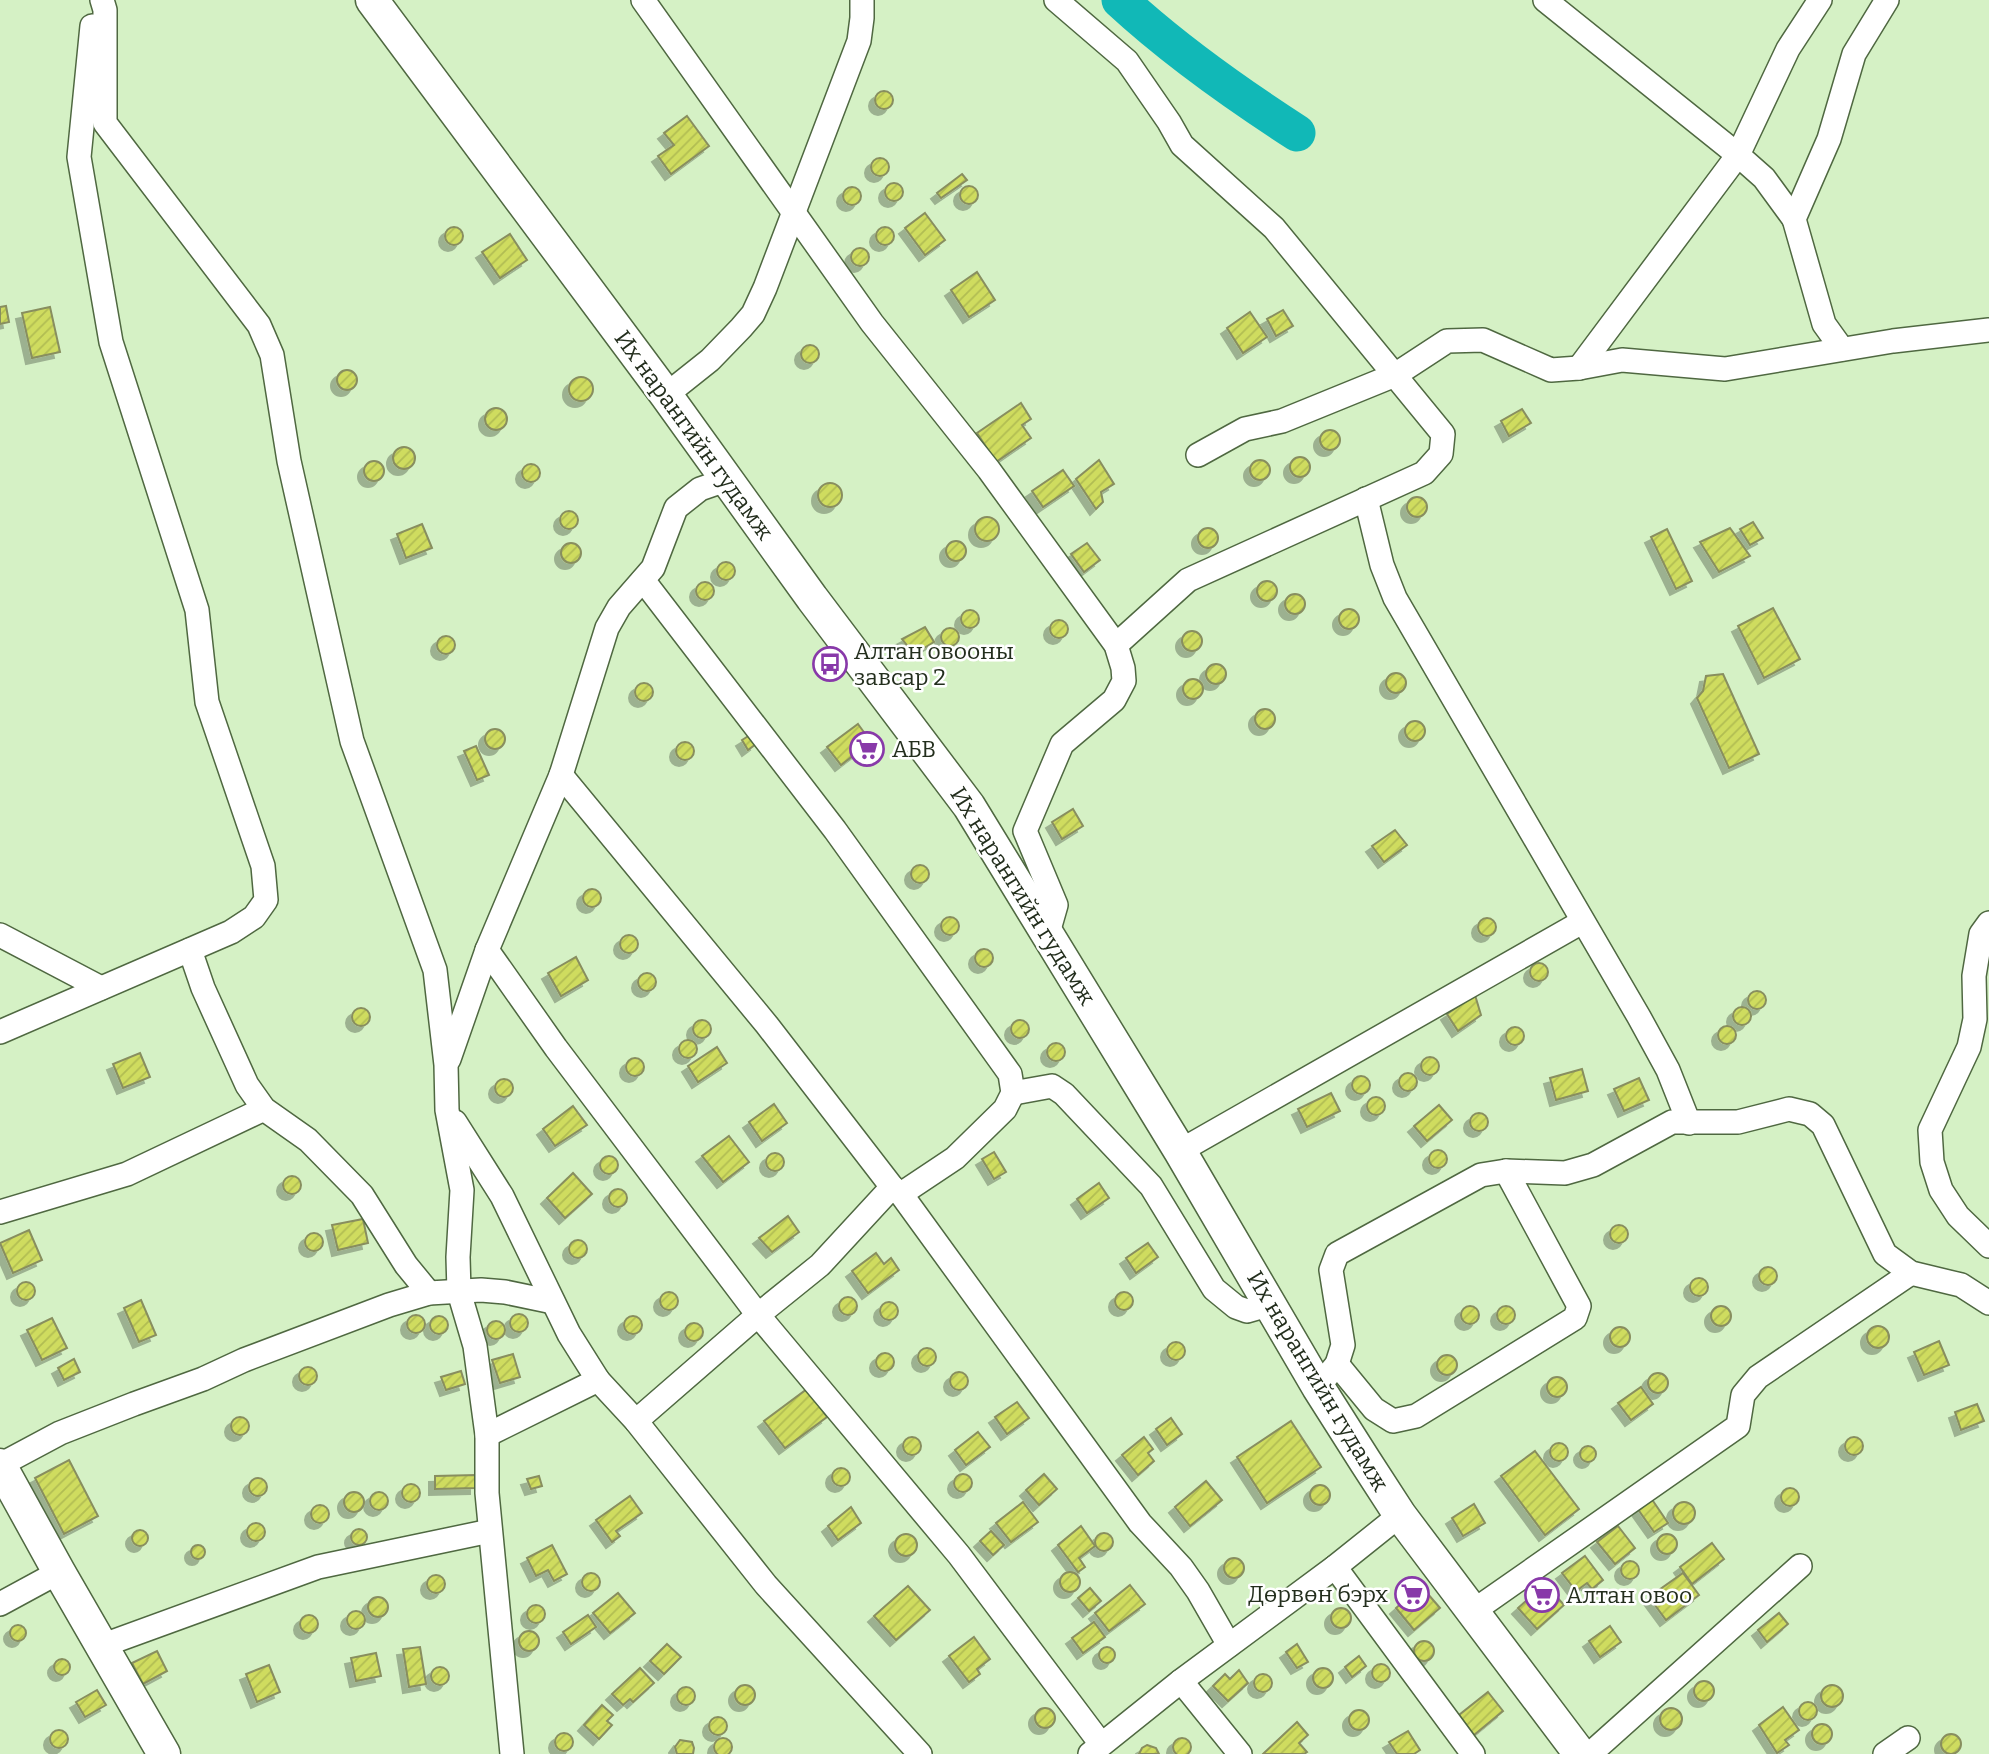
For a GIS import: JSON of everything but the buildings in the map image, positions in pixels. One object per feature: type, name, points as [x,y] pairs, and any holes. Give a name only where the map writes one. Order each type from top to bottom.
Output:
[{"type":"main road","name":"Их нарангийн гудамж","points":[[372,0],[969,806],[1271,1304],[1328,1376],[1400,1515],[1580,1754]]},
{"type":"main road","points":[[0,1465],[164,1754]]},
{"type":"street","points":[[0,1032],[231,932],[254,917],[266,900],[263,866],[207,702],[197,610],[111,342],[79,157],[95,0]]},
{"type":"street","points":[[102,0],[106,10],[105,123],[259,325],[271,355],[289,461],[352,741],[435,970],[446,1065],[447,1110],[462,1190],[459,1292],[475,1346],[487,1435],[487,1493],[512,1754]]},
{"type":"street","points":[[643,0],[872,323],[989,470],[1116,645],[1124,681],[1114,700],[1062,744],[1025,831],[1056,905],[1048,933]]},
{"type":"street","points":[[666,395],[710,360],[753,314],[859,41],[862,0]]},
{"type":"street","points":[[1056,0],[1127,61],[1182,145],[1274,228],[1443,434],[1441,454],[1424,473],[1188,580],[1116,645]]},
{"type":"street","points":[[1545,0],[1764,178],[1794,219],[1824,324],[1842,349]]},
{"type":"street","points":[[1579,368],[1738,155],[1788,49],[1820,0]]},
{"type":"street","points":[[1794,219],[1829,139],[1854,54],[1887,0]]},
{"type":"street","points":[[1198,455],[1245,429],[1282,421],[1395,375],[1447,341],[1483,340],[1552,370],[1622,360],[1725,369],[1893,341],[1989,330]]},
{"type":"street","points":[[446,1065],[487,950],[561,775],[607,628],[619,607],[653,568],[676,508],[700,489],[726,480]]},
{"type":"street","points":[[1366,499],[1382,565],[1395,598],[1668,1070],[1689,1123]]},
{"type":"street","points":[[636,1421],[820,1265],[896,1191],[955,1158],[1005,1109],[1013,1093],[1010,1074],[859,863],[643,580]]},
{"type":"street","points":[[561,775],[767,1025],[896,1191],[1140,1523],[1186,1575],[1229,1645]]},
{"type":"street","points":[[1180,1151],[1582,922]]},
{"type":"street","points":[[1989,923],[1981,934],[1974,976],[1975,1019],[1969,1047],[1930,1130],[1932,1162],[1941,1191],[1958,1216],[1989,1246]]},
{"type":"street","points":[[0,935],[101,988]]},
{"type":"street","points":[[190,950],[247,1086],[264,1109],[308,1140],[362,1195],[406,1265],[429,1293]]},
{"type":"street","points":[[487,950],[556,1048],[758,1315],[959,1555],[1096,1749],[1400,1515]]},
{"type":"street","points":[[1013,1093],[1052,1086],[1064,1094],[1151,1186],[1214,1289],[1236,1307],[1247,1311],[1271,1304]]},
{"type":"street","points":[[0,1212],[127,1174],[264,1109]]},
{"type":"street","points":[[1506,1171],[1579,1306],[1575,1318],[1416,1416],[1392,1421],[1328,1376],[1343,1345],[1331,1270],[1337,1254],[1481,1175],[1506,1171],[1565,1172],[1593,1165],[1672,1122],[1738,1122],[1788,1109],[1810,1114],[1823,1125],[1885,1254],[1911,1272],[1961,1285],[1989,1303]]},
{"type":"street","points":[[447,1110],[502,1196],[569,1334],[598,1380],[636,1421],[766,1585],[920,1754]]},
{"type":"street","points":[[1472,1612],[1738,1426],[1743,1395],[1758,1377],[1911,1272]]},
{"type":"street","points":[[0,1465],[60,1433],[388,1305],[429,1293],[481,1290],[553,1302]]},
{"type":"street","points":[[487,1435],[598,1380]]},
{"type":"street","points":[[101,1646],[318,1567],[490,1531]]},
{"type":"street","points":[[1590,1754],[1800,1566]]},
{"type":"street","points":[[1335,1567],[1473,1754]]},
{"type":"street","points":[[0,1604],[59,1572]]},
{"type":"street","points":[[1181,1681],[1240,1754]]},
{"type":"street","points":[[1885,1754],[1908,1738]]},
{"type":"waterway","points":[[1120,0],[1205,70],[1297,133]]},
{"type":"place","name":"Алтан овооны завсар 2","points":[[830,664]]},
{"type":"place","name":"АБВ","points":[[867,749]]},
{"type":"place","name":"Дөрвөн бэрх","points":[[1412,1594]]},
{"type":"place","name":"Алтан овоо","points":[[1542,1595]]}]
